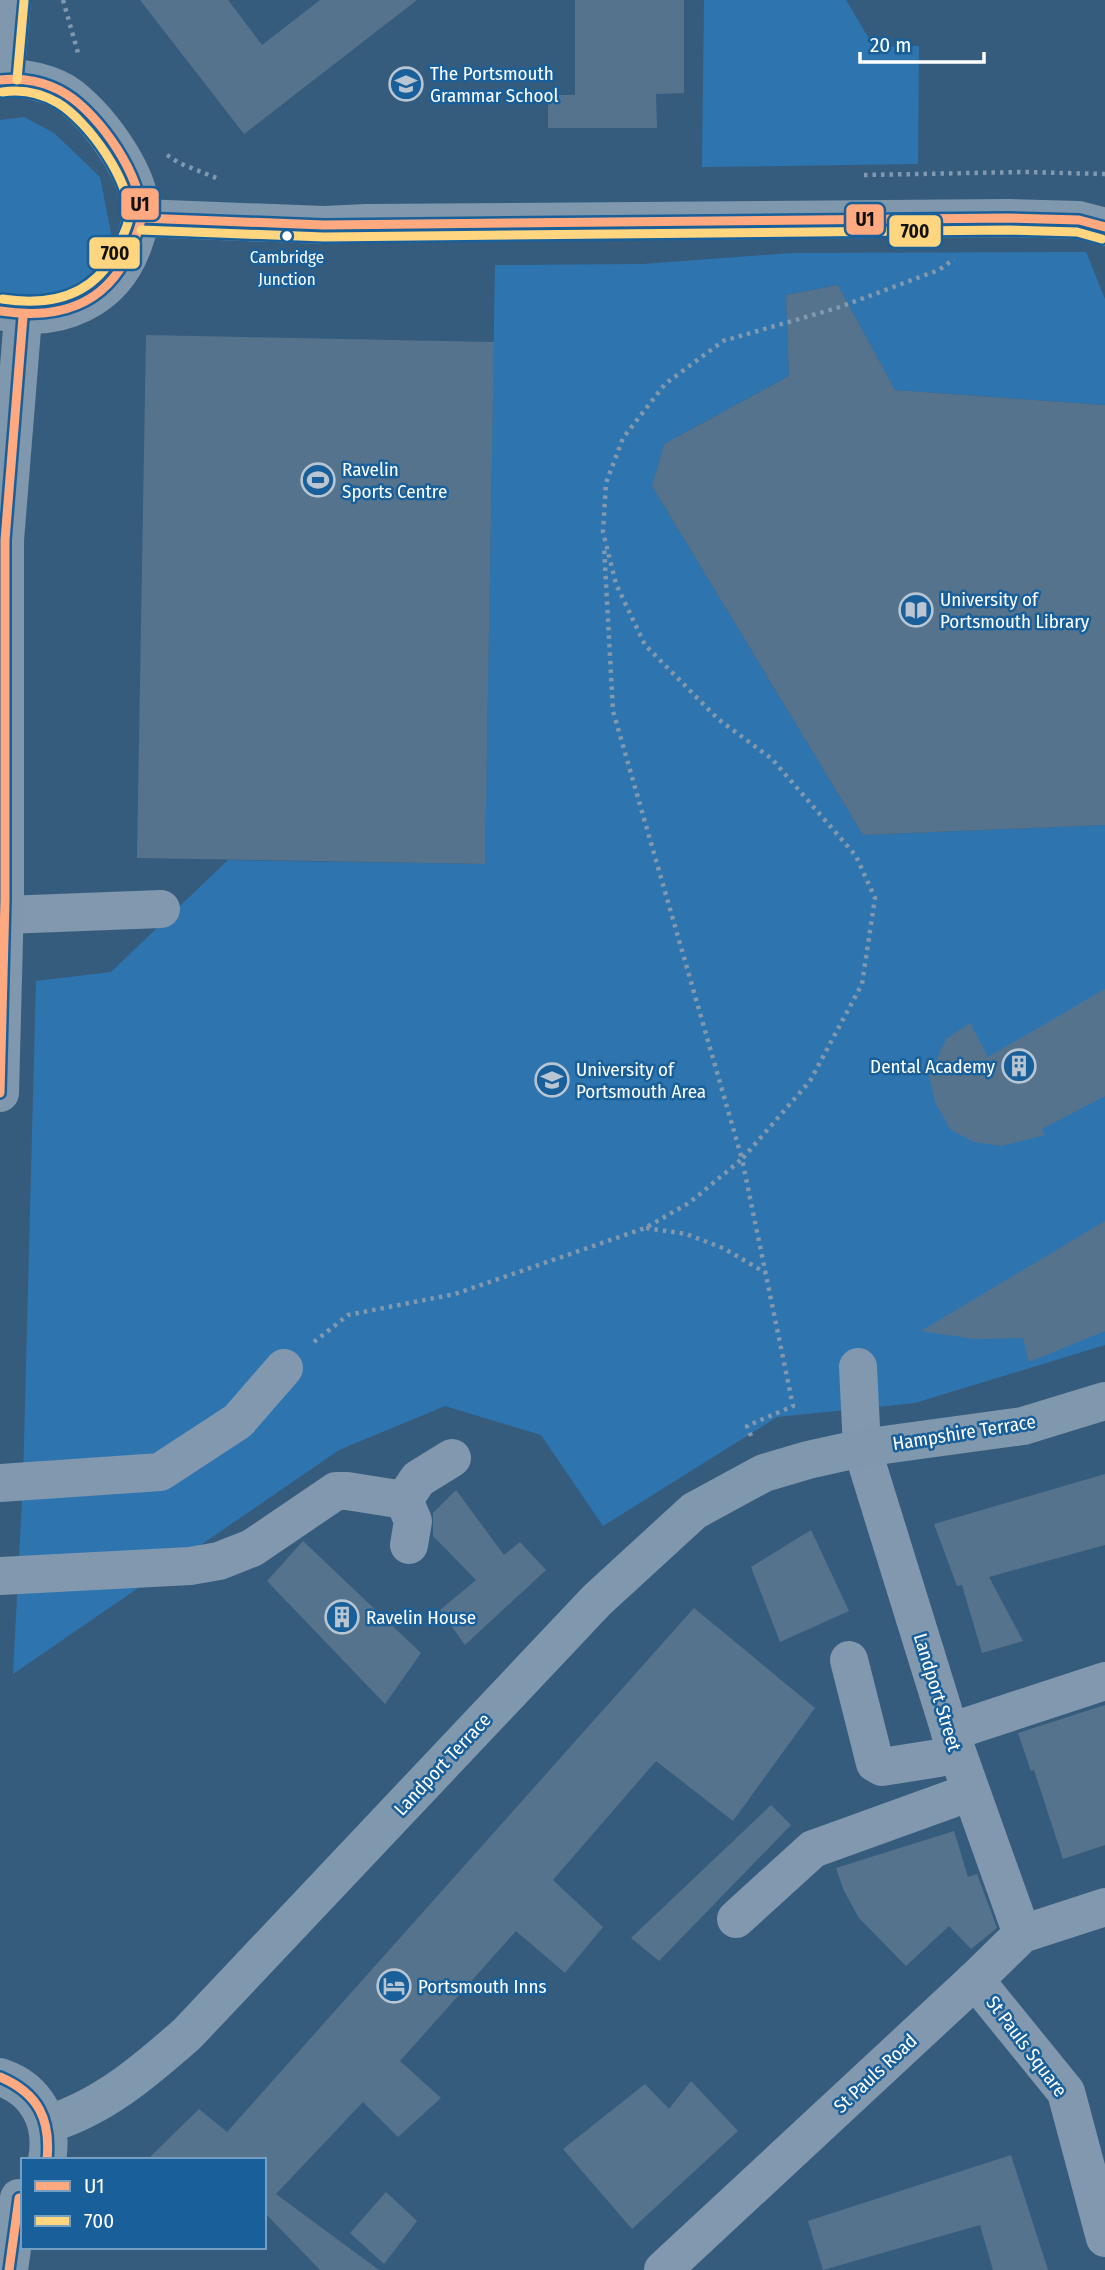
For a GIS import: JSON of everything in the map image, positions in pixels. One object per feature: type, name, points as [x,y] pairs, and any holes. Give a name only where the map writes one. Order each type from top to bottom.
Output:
[{"type":"main road","points":[[0,1093],[1,969],[5,915],[2,713],[12,314],[54,313],[81,306],[109,284],[129,257],[141,218],[134,179],[118,151],[95,121],[70,96],[37,82],[3,80],[12,0]]},
{"type":"main road","points":[[141,218],[324,225],[1008,218],[1079,220],[1105,227]]},
{"type":"main road","name":"Hampshire Terrace","points":[[862,1448],[1023,1426],[1105,1401]]},
{"type":"main road","name":"Landport Terrace","points":[[48,2142],[71,2117],[108,2096],[151,2066],[187,2034],[597,1600],[694,1511],[764,1473],[862,1448]]},
{"type":"main road","points":[[0,2077],[20,2085],[38,2102],[48,2142]]},
{"type":"main road","points":[[9,2270],[14,2200]]},
{"type":"street","points":[[5,915],[161,909]]},
{"type":"street","points":[[0,1483],[160,1472],[238,1421],[284,1367]]},
{"type":"street","name":"Landport Street","points":[[858,1367],[862,1448],[952,1740],[1022,1934]]},
{"type":"street","points":[[404,1500],[418,1479],[452,1458]]},
{"type":"street","points":[[0,1576],[190,1566],[219,1562],[252,1548],[336,1491],[404,1500]]},
{"type":"street","points":[[404,1500],[413,1521],[409,1545]]},
{"type":"street","points":[[849,1660],[875,1763],[882,1767],[939,1758],[952,1740],[1105,1681]]},
{"type":"street","points":[[736,1919],[813,1849],[971,1792]]},
{"type":"street","name":"St Pauls Road","points":[[663,2270],[1022,1934],[1105,1907]]},
{"type":"street","name":"St Pauls Square","points":[[975,1980],[1066,2092],[1105,2238]]},
{"type":"path","points":[[63,0],[82,60]]},
{"type":"path","points":[[161,152],[179,163],[226,181]]},
{"type":"path","points":[[857,175],[1024,172],[1105,174]]},
{"type":"path","points":[[764,1473],[747,1426],[793,1406],[742,1158],[614,711],[603,532],[606,483],[623,438],[665,384],[723,341],[837,308],[939,270],[1008,218]]},
{"type":"path","points":[[284,1367],[348,1315],[455,1294],[645,1228],[689,1203],[742,1158],[810,1081],[862,984],[875,898],[856,856],[772,759],[718,719],[645,645],[616,584],[603,532]]},
{"type":"path","points":[[645,1228],[686,1234],[723,1248],[766,1273]]},
{"type":"shaded area","points":[[704,0],[846,0],[874,47],[919,46],[918,164],[702,167]]},
{"type":"shaded area","points":[[24,117],[54,133],[100,177],[111,233],[95,269],[69,292],[35,300],[0,296],[0,120]]},
{"type":"shaded area","points":[[1086,252],[1105,299],[1105,405],[895,390],[838,285],[786,295],[789,376],[664,444],[652,486],[863,835],[1105,825],[1105,1345],[915,1403],[777,1417],[603,1526],[541,1435],[445,1406],[339,1450],[13,1674],[23,1481],[36,981],[111,972],[228,860],[485,864],[495,265],[643,264],[791,253]]},
{"type":"building","points":[[140,0],[228,0],[262,45],[320,0],[417,0],[244,134]]},
{"type":"building","points":[[575,0],[684,0],[684,93],[656,94],[657,128],[548,128],[548,95],[575,95]]},
{"type":"building","name":"University of Portsmouth Library","points":[[838,285],[895,390],[1105,405],[1105,825],[863,835],[652,486],[664,444],[789,376],[786,295]]},
{"type":"building","name":"Ravelin Sports Centre","points":[[146,335],[494,342],[485,864],[137,858]]},
{"type":"building","name":"Dental Academy","points":[[1105,989],[1105,1096],[1042,1129],[1045,1135],[1001,1146],[974,1142],[951,1130],[936,1104],[929,1076],[946,1039],[970,1023],[988,1057]]},
{"type":"building","points":[[1105,1221],[1105,1331],[1029,1362],[1023,1338],[974,1339],[921,1331]]},
{"type":"building","points":[[1105,1474],[1105,1545],[989,1577],[1023,1641],[982,1653],[962,1585],[957,1586],[934,1524]]},
{"type":"building","points":[[456,1490],[504,1555],[520,1542],[546,1570],[465,1645],[440,1610],[476,1580],[433,1536],[433,1513]]},
{"type":"building","points":[[811,1530],[849,1611],[780,1642],[751,1567]]},
{"type":"building","name":"Ravelin House","points":[[303,1541],[421,1653],[385,1704],[267,1581]]},
{"type":"building","points":[[694,1608],[815,1708],[733,1821],[656,1761],[553,1880],[603,1927],[565,1973],[516,1931],[400,2061],[441,2098],[398,2137],[363,2102],[276,2194],[379,2270],[320,2270],[266,2214],[266,2158],[149,2158],[199,2109],[227,2132]]},
{"type":"building","points":[[1105,1705],[1105,1845],[1063,1859],[1034,1770],[1031,1771],[1018,1733]]},
{"type":"building","points":[[771,1805],[791,1825],[659,1961],[631,1938]]},
{"type":"building","points":[[954,1831],[968,1877],[977,1874],[997,1928],[971,1949],[949,1926],[906,1966],[859,1918],[844,1891],[836,1868]]},
{"type":"building","points":[[691,2081],[738,2131],[632,2229],[563,2149],[645,2084],[669,2109]]},
{"type":"building","points":[[1011,2155],[1048,2270],[993,2270],[980,2225],[823,2270],[808,2221]]},
{"type":"building","points":[[386,2192],[417,2221],[384,2264],[350,2233]]},
{"type":"transit line","name":"700","points":[[17,80],[24,1]]},
{"type":"transit line","name":"U1","points":[[0,80],[26,80],[51,86],[66,94],[92,116],[117,148],[127,166],[140,202],[141,218],[136,237],[121,268],[94,296],[78,305],[60,310],[41,313],[0,311]]},
{"type":"transit line","name":"700","points":[[2,92],[24,92],[45,97],[70,112],[94,138],[116,171],[128,203],[129,218],[111,261],[87,286],[56,299],[2,299]]},
{"type":"transit line","name":"U1","points":[[141,218],[324,225],[1008,218],[1079,220],[1105,227]]},
{"type":"transit line","name":"700","points":[[141,230],[324,237],[1008,230],[1077,232],[1102,239]]},
{"type":"transit line","name":"U1","points":[[0,1093],[5,900],[5,540],[23,317]]},
{"type":"transit line","name":"U1","points":[[0,2077],[24,2091],[39,2109],[47,2132],[47,2158]]},
{"type":"transit line","name":"U1","points":[[9,2270],[19,2198]]},
{"type":"place","name":"The Portsmouth Grammar School","points":[[406,84]]},
{"type":"place","name":"Cambridge Junction","points":[[287,236]]},
{"type":"place","name":"Ravelin Sports Centre","points":[[318,480]]},
{"type":"place","name":"University of Portsmouth Library","points":[[916,610]]},
{"type":"place","name":"Dental Academy","points":[[1019,1066]]},
{"type":"place","name":"University of Portsmouth Area","points":[[552,1080]]},
{"type":"place","name":"Ravelin House","points":[[342,1617]]},
{"type":"place","name":"Portsmouth Inns","points":[[394,1986]]}]
